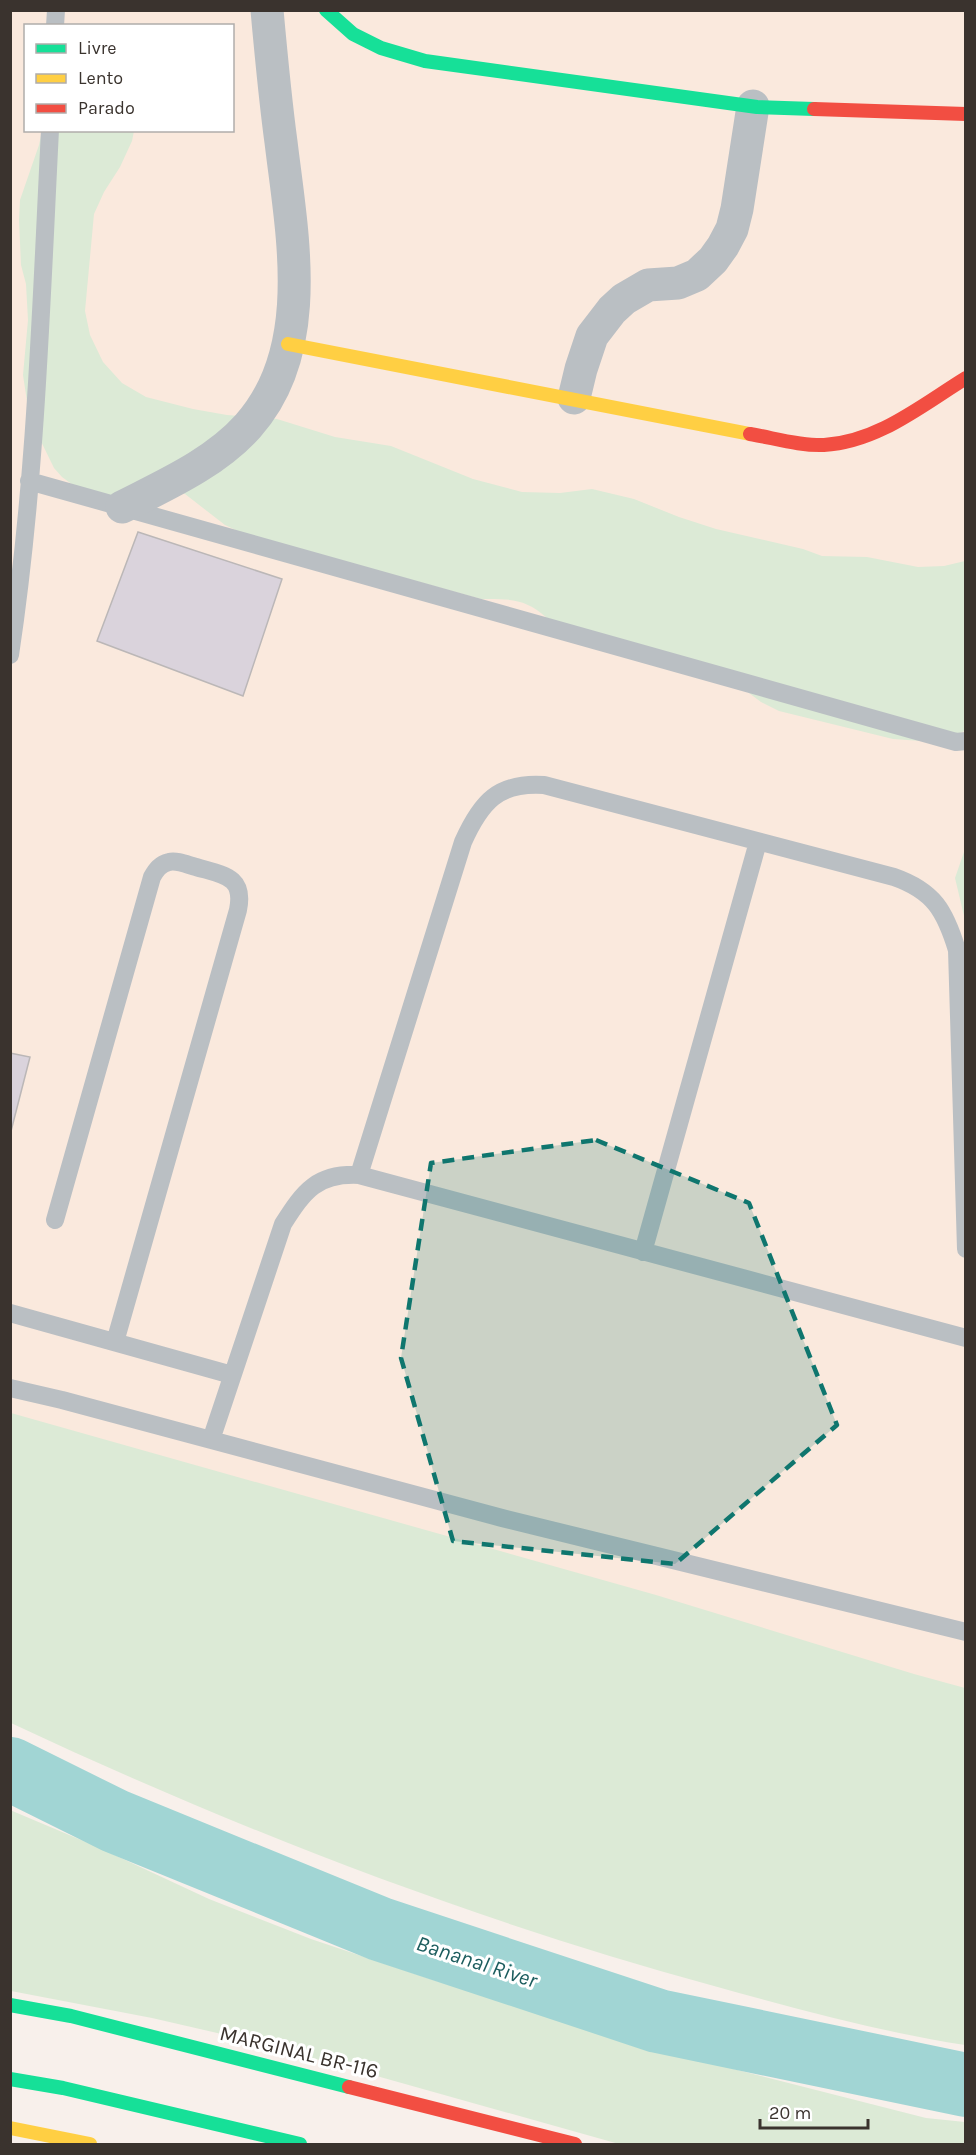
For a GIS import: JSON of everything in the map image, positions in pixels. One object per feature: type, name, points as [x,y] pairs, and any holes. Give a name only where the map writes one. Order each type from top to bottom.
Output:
[{"type":"main road","points":[[326,10],[353,34],[381,48],[425,61],[498,73],[753,106],[966,114]]},
{"type":"main road","points":[[288,344],[767,437],[821,445],[860,438],[900,419],[966,378]]},
{"type":"main road","name":"MARGINAL BR-116","points":[[10,2005],[71,2016],[575,2145]]},
{"type":"main road","points":[[10,2079],[75,2091],[300,2145]]},
{"type":"main road","points":[[10,2128],[90,2145]]},
{"type":"street","points":[[122,507],[224,449],[248,426],[263,405],[278,375],[288,344],[293,306],[293,259],[267,10]]},
{"type":"street","points":[[574,398],[592,336],[612,310],[624,299],[648,285],[678,283],[697,275],[713,260],[723,246],[732,229],[737,209],[753,106]]},
{"type":"lane","points":[[10,655],[34,426],[50,132]]},
{"type":"lane","points":[[29,481],[956,742],[966,741]]},
{"type":"lane","points":[[358,1175],[462,842],[471,824],[494,797],[508,787],[524,784],[544,785],[911,883],[936,902],[945,916],[957,950],[966,1249]]},
{"type":"lane","points":[[643,1252],[758,842]]},
{"type":"lane","points":[[55,1221],[152,877],[160,866],[172,861],[226,876],[237,885],[240,893],[238,910],[116,1342]]},
{"type":"lane","points":[[211,1440],[276,1242],[291,1211],[311,1188],[321,1181],[341,1174],[358,1175],[966,1338]]},
{"type":"lane","points":[[10,1313],[232,1375]]},
{"type":"lane","points":[[10,1388],[502,1518],[966,1632]]},
{"type":"highlighted area","points":[[596,1140],[749,1203],[837,1425],[675,1564],[453,1541],[401,1358],[431,1163]]},
{"type":"shaded area","points":[[10,11],[965,11],[965,1893],[11,1601]]},
{"type":"green space","points":[[42,132],[134,132],[120,167],[104,192],[94,214],[85,311],[90,335],[103,362],[122,383],[146,397],[193,409],[227,415],[277,419],[335,437],[391,446],[473,479],[522,492],[560,493],[592,489],[634,499],[716,529],[803,549],[822,556],[867,557],[918,567],[944,566],[965,561],[965,731],[935,742],[893,739],[779,711],[761,702],[745,690],[547,618],[524,603],[481,599],[244,534],[225,525],[185,494],[174,490],[110,496],[73,485],[54,468],[34,427],[28,408],[23,375],[28,320],[26,284],[21,265],[20,200]]},
{"type":"green space","points":[[965,849],[965,920],[955,878]]},
{"type":"green space","points":[[11,1413],[656,1595],[965,1688],[965,2045],[870,2027],[714,1986],[534,1932],[445,1902],[356,1870],[182,1800],[11,1723]]},
{"type":"green space","points":[[10,1810],[93,1845],[209,1899],[311,1939],[433,1980],[675,2054],[926,2118],[965,2122],[965,2144],[619,2144],[252,2041],[152,2018],[11,1991]]},
{"type":"building","points":[[138,532],[282,579],[243,696],[97,641]]},
{"type":"building","points":[[10,1053],[30,1057],[10,1135]]},
{"type":"waterway","name":"Bananal River","points":[[10,1769],[115,1821],[380,1929],[658,2021],[966,2085]]},
{"type":"traffic: fast","points":[[326,10],[353,34],[381,48],[425,61],[757,107],[814,109]]},
{"type":"traffic: fast","points":[[10,2005],[71,2016],[349,2087]]},
{"type":"traffic: fast","points":[[10,2079],[63,2088],[300,2144]]},
{"type":"traffic: slow","points":[[288,344],[750,434]]},
{"type":"traffic: slow","points":[[10,2128],[90,2144]]},
{"type":"traffic: jam","points":[[814,109],[966,114]]},
{"type":"traffic: jam","points":[[750,434],[806,444],[824,445],[844,442],[863,437],[899,421],[966,378]]},
{"type":"traffic: jam","points":[[349,2087],[575,2144]]}]
